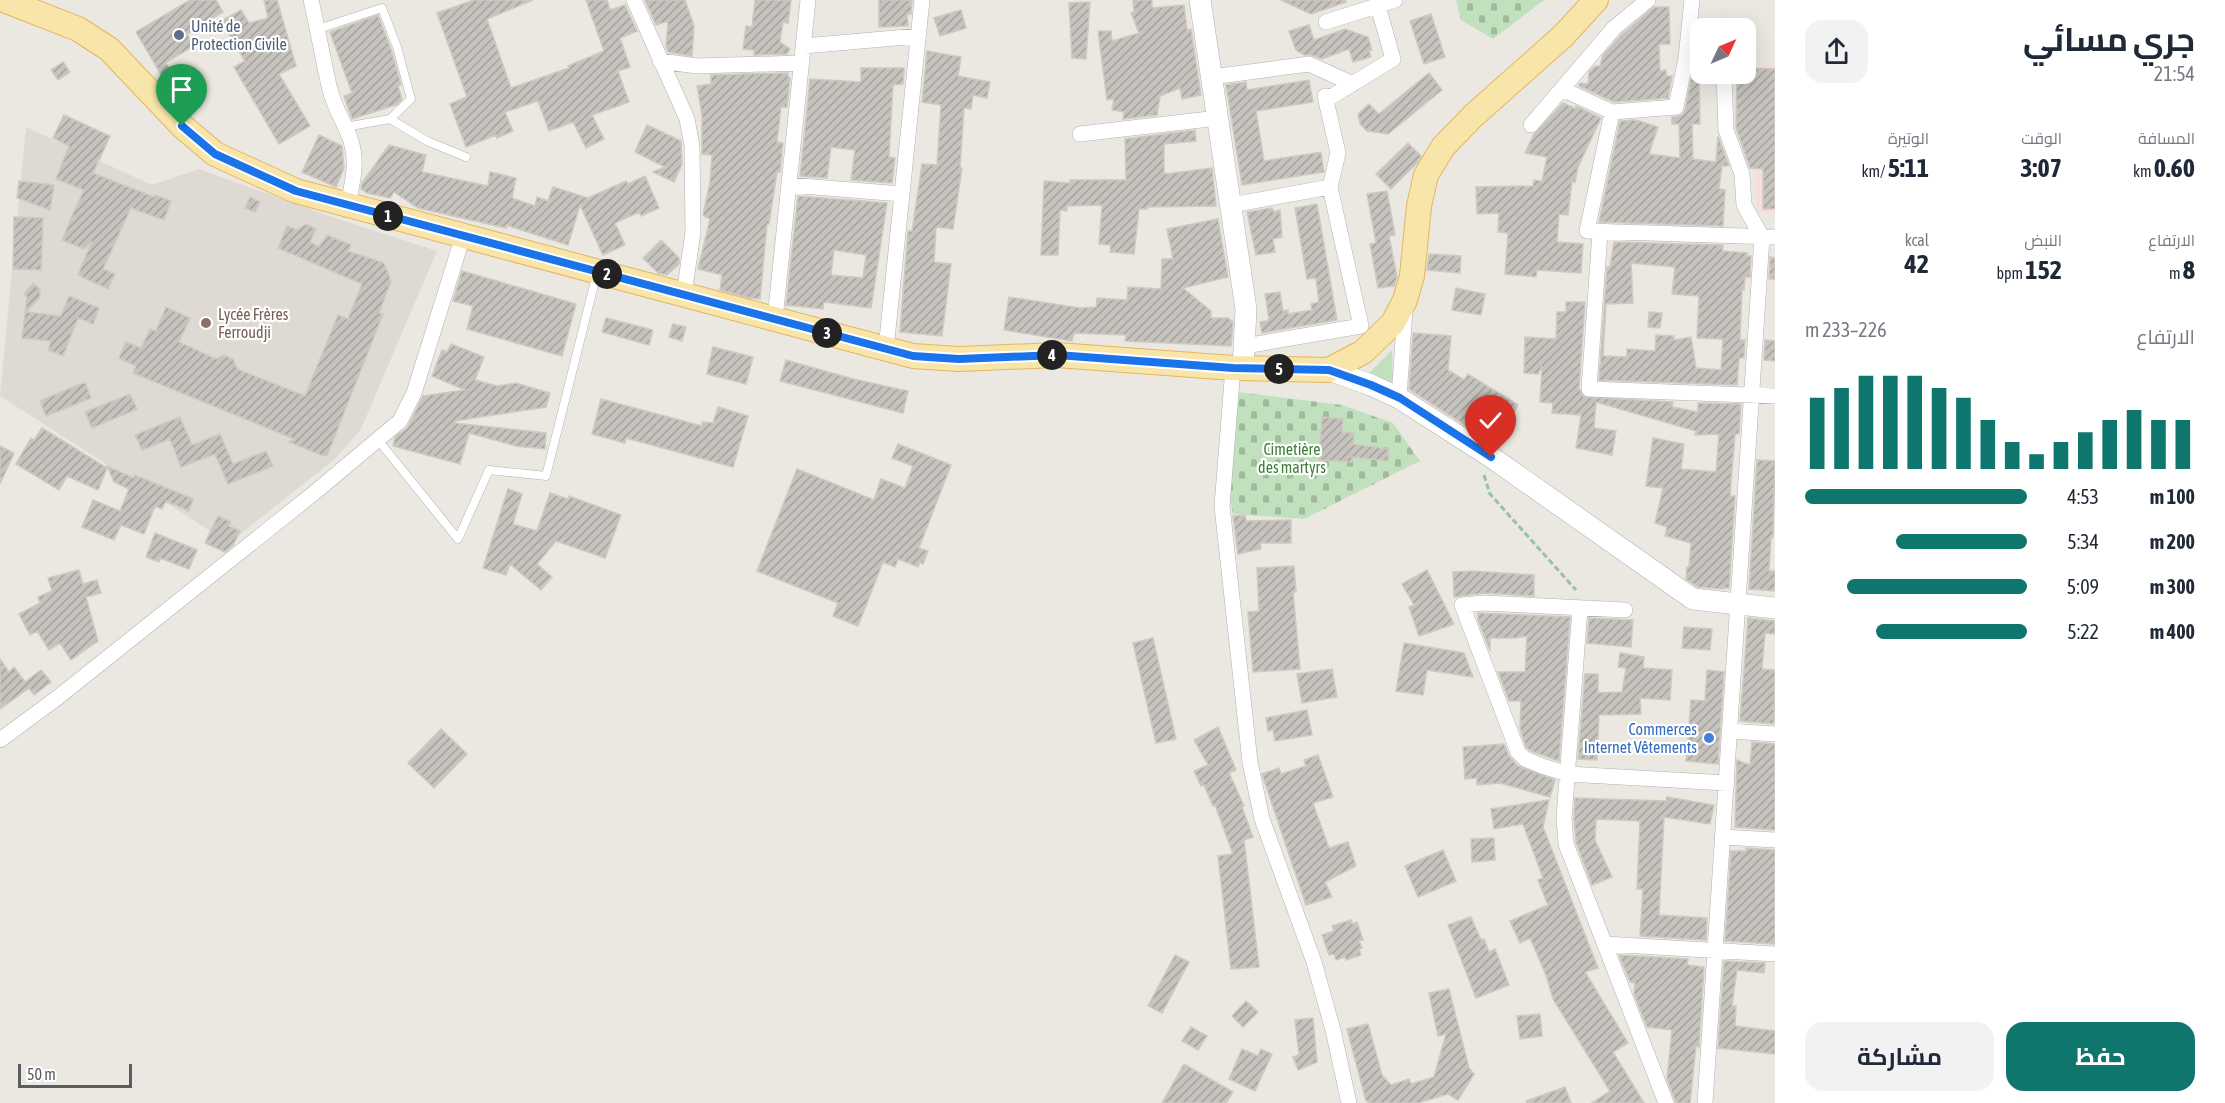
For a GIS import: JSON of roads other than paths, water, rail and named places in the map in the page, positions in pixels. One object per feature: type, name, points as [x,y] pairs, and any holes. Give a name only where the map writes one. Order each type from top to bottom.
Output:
[{"type":"main road","points":[[4,0],[78,29],[109,49],[182,126],[215,154],[296,191],[913,356],[959,359],[1057,355],[1240,361],[1329,370],[1363,352],[1367,335],[1393,323],[1405,300],[1412,276],[1419,206],[1426,175],[1443,147],[1473,116],[1563,36],[1596,0]]},
{"type":"street","points":[[311,0],[331,91],[336,109],[351,141],[354,156],[348,205]]},
{"type":"street","points":[[634,0],[687,119],[692,147],[693,232],[684,295]]},
{"type":"street","points":[[775,319],[808,0]]},
{"type":"street","points":[[886,349],[922,0]]},
{"type":"street","points":[[1200,0],[1246,309],[1222,506],[1250,762],[1262,819],[1314,962],[1333,1030],[1348,1103]]},
{"type":"street","points":[[1326,22],[1395,0]]},
{"type":"street","points":[[1531,124],[1614,28],[1648,0]]},
{"type":"street","points":[[1562,89],[1612,112],[1676,107],[1686,58],[1692,0]]},
{"type":"street","points":[[1240,361],[1367,335],[1330,187],[1338,153],[1325,96],[1331,97],[1393,59],[1378,6]]},
{"type":"street","points":[[804,46],[918,36]]},
{"type":"street","points":[[660,61],[697,66],[802,63]]},
{"type":"street","points":[[1212,77],[1309,64],[1353,84]]},
{"type":"street","points":[[1705,1103],[1751,394],[1768,237],[1744,205],[1742,174],[1726,130],[1724,84]]},
{"type":"street","points":[[1612,112],[1587,231],[1768,237]]},
{"type":"street","points":[[1080,134],[1218,118]]},
{"type":"street","points":[[789,185],[902,194]]},
{"type":"street","points":[[1231,205],[1330,187]]},
{"type":"street","points":[[1600,232],[1589,389],[1775,396]]},
{"type":"street","points":[[0,740],[130,640],[400,421],[414,393],[463,236]]},
{"type":"street","points":[[1400,398],[1405,300]]},
{"type":"street","points":[[1329,370],[1400,398],[1491,457],[1693,599],[1737,606],[1775,608]]},
{"type":"street","points":[[1625,610],[1484,603],[1462,605],[1518,752],[1525,759],[1568,774],[1727,783]]},
{"type":"street","points":[[1580,608],[1564,818],[1566,843],[1666,1103]]},
{"type":"street","points":[[1730,731],[1775,734]]},
{"type":"street","points":[[1723,837],[1775,840]]},
{"type":"street","points":[[1605,944],[1775,954]]},
{"type":"lane","points":[[318,29],[382,9],[398,46],[411,99],[390,119],[344,127]]},
{"type":"lane","points":[[390,119],[427,141],[466,157]]},
{"type":"lane","points":[[378,440],[458,539],[489,470],[546,476],[598,272]]},
{"type":"place","name":"Unité de Protection Civile","points":[[179,35]]},
{"type":"place","name":"Lycée Frères Ferroudji","points":[[206,323]]},
{"type":"place","name":"Commerces Internet Vêtements","points":[[1709,738]]},
{"type":"park label","name":"Cimetière des martyrs","points":[[1292,458]]}]
